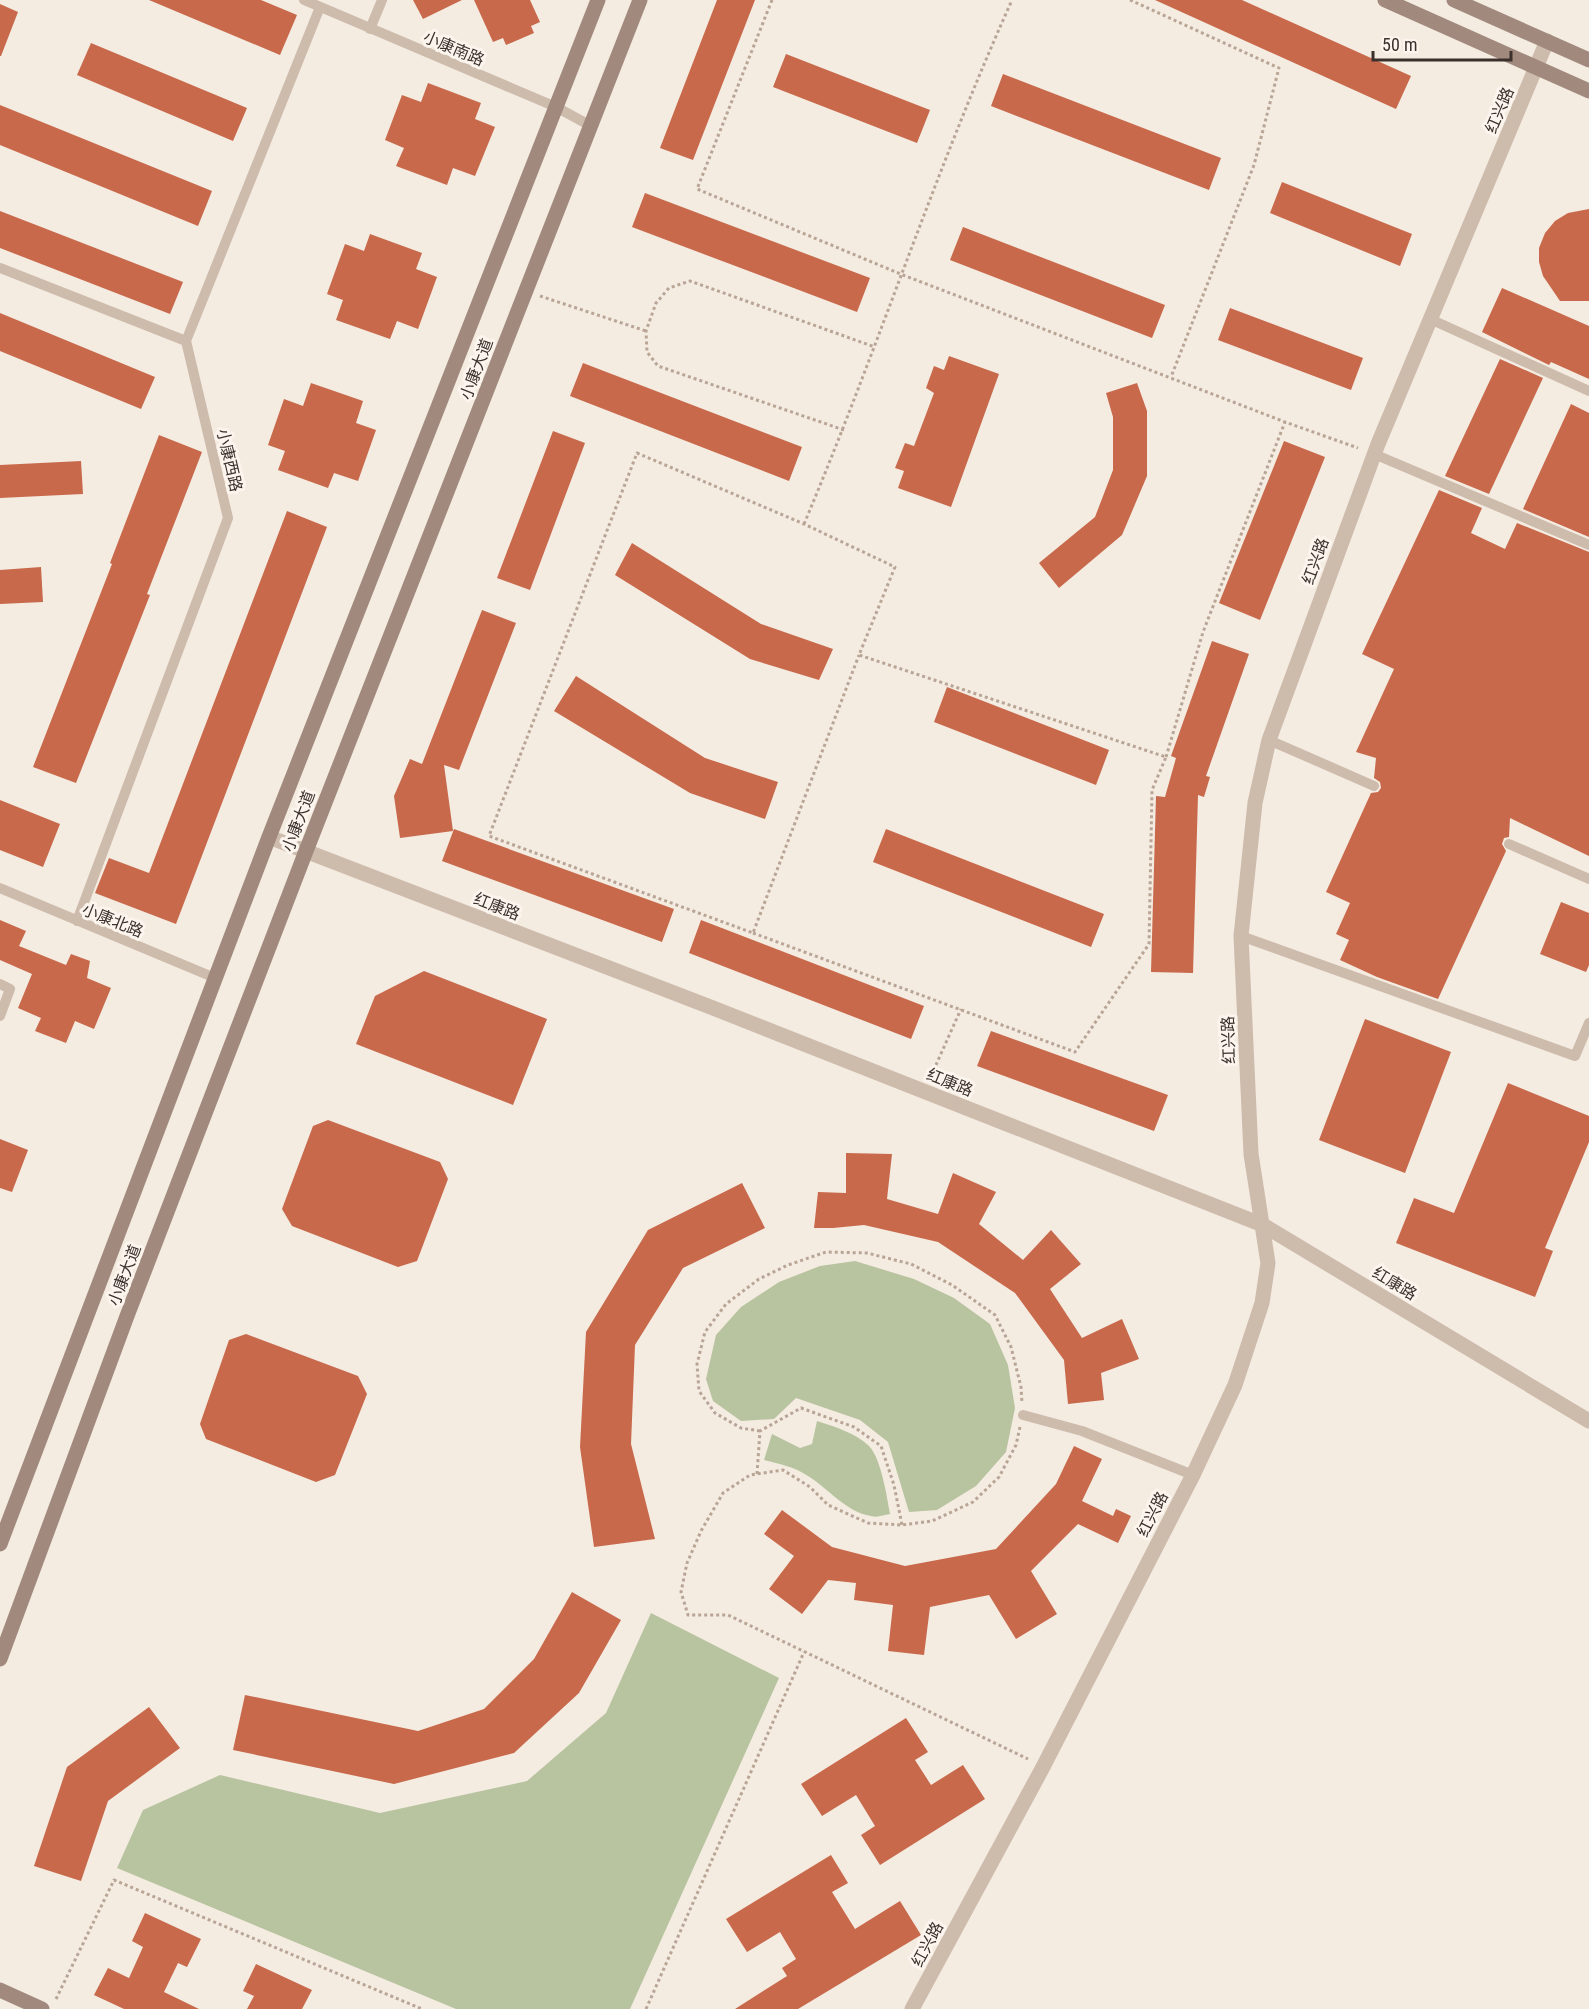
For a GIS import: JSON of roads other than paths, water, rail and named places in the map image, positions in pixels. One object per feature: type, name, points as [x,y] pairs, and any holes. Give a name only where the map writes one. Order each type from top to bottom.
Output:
[{"type":"main road","name":"小康大道","points":[[0,1544],[269,837],[598,0]]},
{"type":"main road","name":"小康大道","points":[[0,1659],[5,1630],[306,851],[640,0]]},
{"type":"main road","points":[[1385,0],[1589,91]]},
{"type":"main road","points":[[1454,0],[1589,60]]},
{"type":"main road","points":[[0,1990],[42,2009]]},
{"type":"street","name":"红兴路","points":[[912,2009],[1043,1767],[1193,1475],[1235,1385],[1262,1303],[1268,1263],[1251,1154],[1241,936],[1255,803],[1269,740],[1374,453],[1547,41]]},
{"type":"street","name":"红康路","points":[[269,837],[925,1091],[1263,1225],[1589,1421]]},
{"type":"lane","name":"小康南路","points":[[304,0],[556,107],[591,126]]},
{"type":"lane","points":[[370,29],[382,0]]},
{"type":"lane","points":[[0,268],[186,341],[320,7]]},
{"type":"lane","points":[[1430,319],[1589,391]]},
{"type":"lane","name":"小康西路","points":[[77,921],[228,518],[186,341]]},
{"type":"lane","points":[[1374,453],[1589,545]]},
{"type":"lane","points":[[1269,740],[1374,786]]},
{"type":"lane","points":[[1509,844],[1589,879]]},
{"type":"lane","name":"小康北路","points":[[0,888],[215,978]]},
{"type":"lane","points":[[1241,936],[1575,1056],[1589,1023]]},
{"type":"lane","points":[[0,984],[10,989],[0,1016]]},
{"type":"lane","points":[[1023,1414],[1082,1431],[1193,1475]]}]
